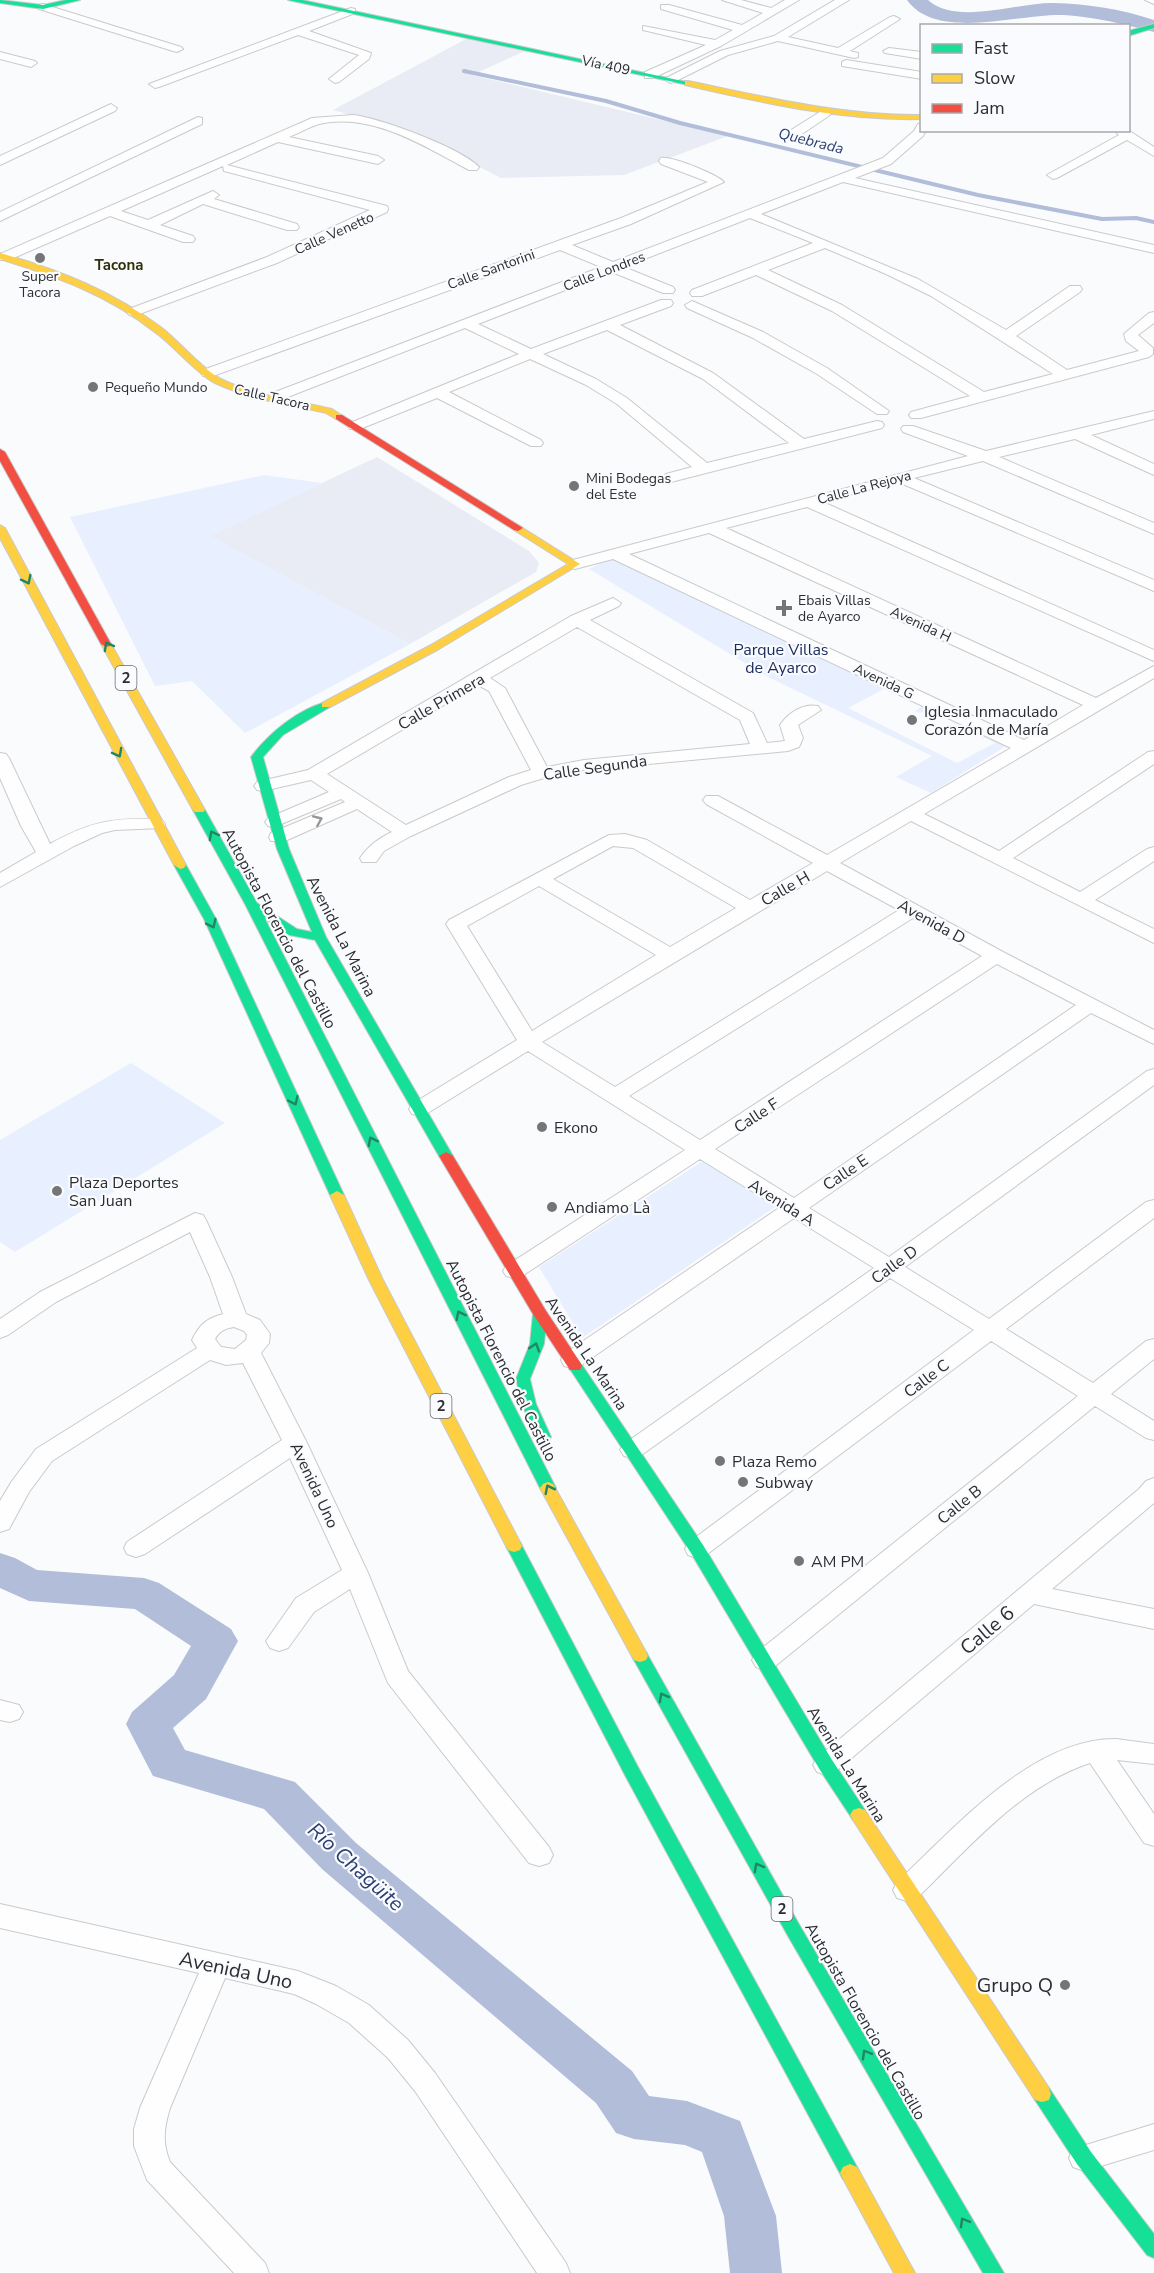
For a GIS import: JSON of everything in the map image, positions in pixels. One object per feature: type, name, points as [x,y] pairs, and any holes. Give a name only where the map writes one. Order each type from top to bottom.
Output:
[{"type":"main road","points":[[0,1],[43,7],[76,0]]},
{"type":"main road","name":"Vía 409","points":[[292,0],[826,112],[887,118],[920,117]]},
{"type":"main road","points":[[1130,33],[1148,28]]},
{"type":"main road","name":"Calle Tacora","points":[[2,257],[51,272],[100,291],[134,312],[208,373],[228,386],[329,411],[575,564]]},
{"type":"main road","name":"Autopista Florencio del Castillo","points":[[0,452],[251,904],[575,1541],[794,1931],[994,2273]]},
{"type":"main road","name":"2","points":[[0,528],[156,824],[210,919],[376,1280],[632,1772],[905,2273]]},
{"type":"main road","name":"Avenida La Marina","points":[[575,564],[435,647],[294,722],[268,741],[257,757],[276,829],[300,895],[320,937],[540,1314],[697,1549],[826,1766],[907,1890],[1084,2158],[1154,2249]]},
{"type":"main road","points":[[251,904],[289,930],[306,938],[320,937]]},
{"type":"main road","points":[[540,1314],[537,1344],[524,1378],[529,1404],[548,1447]]},
{"type":"main road","points":[[564,1490],[575,1541]]},
{"type":"street","points":[[728,0],[772,12]]},
{"type":"street","points":[[649,75],[717,44],[793,0]]},
{"type":"street","points":[[670,79],[724,53],[778,38],[843,0]]},
{"type":"street","points":[[43,7],[177,48]]},
{"type":"street","points":[[665,7],[743,29]]},
{"type":"street","points":[[155,84],[351,11]]},
{"type":"street","points":[[839,52],[894,18]]},
{"type":"street","points":[[648,28],[717,44]]},
{"type":"street","points":[[298,31],[365,53],[364,57],[335,79]]},
{"type":"street","points":[[778,38],[839,52],[850,60],[920,76]]},
{"type":"street","points":[[889,51],[920,56]]},
{"type":"street","points":[[0,55],[31,63]]},
{"type":"street","points":[[691,84],[707,71],[698,64]]},
{"type":"street","points":[[0,161],[111,108]]},
{"type":"street","points":[[792,135],[826,112]]},
{"type":"street","points":[[2,257],[316,121],[358,119],[409,135],[473,167]]},
{"type":"street","points":[[0,217],[198,121]]},
{"type":"street","name":"Calle Londres","points":[[275,397],[844,179],[887,161],[920,130]]},
{"type":"street","points":[[1053,175],[1124,133],[1154,152]]},
{"type":"street","points":[[275,138],[378,160]]},
{"type":"street","name":"Calle Santorini","points":[[208,373],[560,245],[718,182],[665,161]]},
{"type":"street","name":"Calle Venetto","points":[[134,312],[272,260],[380,212],[382,209],[228,168]]},
{"type":"street","points":[[844,179],[1154,249]]},
{"type":"street","points":[[149,225],[208,197],[292,226]]},
{"type":"street","points":[[109,211],[188,239]]},
{"type":"street","points":[[750,214],[935,293],[1007,336],[1064,375]]},
{"type":"street","points":[[560,245],[614,268],[679,306],[756,270],[823,244]]},
{"type":"street","points":[[756,270],[837,308],[982,396]]},
{"type":"street","points":[[1007,336],[1075,289]]},
{"type":"street","points":[[355,426],[607,324],[667,297]]},
{"type":"street","points":[[695,299],[900,418],[944,441],[1154,530]]},
{"type":"street","points":[[671,477],[1144,354],[1148,351],[1131,338],[1131,334],[1154,316]]},
{"type":"street","points":[[465,323],[591,382],[622,401],[704,469]]},
{"type":"street","points":[[607,324],[708,376],[801,444]]},
{"type":"street","points":[[437,392],[536,443]]},
{"type":"street","name":"Calle La Rejoya","points":[[575,564],[807,501],[851,492],[899,477],[1154,415]]},
{"type":"street","points":[[1077,434],[1150,465]]},
{"type":"street","points":[[899,477],[1154,586]]},
{"type":"street","points":[[807,501],[1154,656]]},
{"type":"street","name":"Avenida H","points":[[712,528],[1097,705]]},
{"type":"street","name":"Avenida G","points":[[614,553],[1024,747]]},
{"type":"street","name":"Calle Primera","points":[[263,786],[314,774],[578,620],[613,603]]},
{"type":"street","points":[[578,620],[747,717],[760,748]]},
{"type":"street","name":"Calle H","points":[[419,1109],[670,955],[1154,671]]},
{"type":"street","points":[[480,679],[496,688],[541,773]]},
{"type":"street","name":"Calle Segunda","points":[[369,858],[377,847],[405,832],[515,781],[541,773],[584,765],[788,746],[793,743],[794,738],[789,725],[791,721],[812,710]]},
{"type":"street","points":[[999,858],[1154,756]]},
{"type":"street","points":[[0,758],[30,826],[46,854]]},
{"type":"street","points":[[314,774],[405,832]]},
{"type":"street","points":[[276,829],[341,792]]},
{"type":"street","name":"Avenida D","points":[[712,800],[996,956],[1154,1038]]},
{"type":"street","points":[[276,829],[357,803]]},
{"type":"street","points":[[911,814],[1154,937]]},
{"type":"street","points":[[0,881],[46,854],[95,830],[110,825],[156,824]]},
{"type":"street","points":[[540,879],[609,842],[625,840],[640,844],[750,908]]},
{"type":"street","points":[[1082,900],[1154,853]]},
{"type":"street","points":[[540,879],[670,955]]},
{"type":"street","name":"Avenida A","points":[[540,879],[456,924],[530,1043],[1154,1432]]},
{"type":"street","points":[[614,1097],[912,910]]},
{"type":"street","name":"Calle F","points":[[514,1271],[701,1151],[996,956]]},
{"type":"street","name":"Calle E","points":[[572,1360],[1090,1005]]},
{"type":"street","name":"Calle D","points":[[632,1450],[890,1267],[1154,1075]]},
{"type":"street","name":"Calle C","points":[[697,1549],[1154,1207]]},
{"type":"street","points":[[0,1330],[48,1297],[195,1220],[221,1276],[236,1319]]},
{"type":"street","points":[[236,1319],[255,1326],[260,1340],[256,1347],[249,1353],[234,1358],[219,1357],[208,1351],[203,1340],[207,1329],[220,1322],[236,1319]]},
{"type":"street","name":"Calle B","points":[[765,1660],[1154,1347]]},
{"type":"street","points":[[0,1523],[20,1487],[44,1455],[208,1351]]},
{"type":"street","name":"Avenida Uno","points":[[249,1353],[295,1443],[356,1573],[397,1676],[539,1855]]},
{"type":"street","points":[[136,1548],[295,1443]]},
{"type":"street","name":"Calle 6","points":[[826,1766],[1152,1492]]},
{"type":"street","points":[[279,1641],[305,1605],[356,1573]]},
{"type":"street","points":[[1030,1594],[1154,1619]]},
{"type":"street","points":[[907,1890],[1011,1795],[1043,1772],[1067,1760],[1096,1750],[1154,1754]]},
{"type":"street","points":[[1096,1750],[1154,1835]]},
{"type":"street","name":"Avenida Uno","points":[[0,1916],[298,1983],[326,1995],[359,2014],[398,2049],[424,2082],[555,2273]]},
{"type":"street","points":[[216,1966],[155,2108],[149,2129],[149,2146],[158,2170],[254,2273]]},
{"type":"street","points":[[1084,2158],[1154,2137]]},
{"type":"shaded area","points":[[468,38],[525,51],[472,75],[728,136],[624,175],[501,178],[415,134],[333,110]]},
{"type":"shaded area","points":[[377,457],[529,551],[539,563],[536,572],[410,644],[210,536]]},
{"type":"green space","points":[[264,475],[322,483],[211,536],[410,644],[245,733],[192,681],[155,686],[70,517]]},
{"type":"green space","name":"Parque Villas de Ayarco","points":[[616,556],[1007,744],[931,793],[896,777],[932,756],[770,678],[589,569]],"holes":[[[886,688],[923,706],[915,711],[920,713],[929,709],[995,743],[957,763],[848,708]]]},
{"type":"green space","name":"Plaza Deportes San Juan","points":[[131,1063],[225,1123],[15,1252],[0,1242],[0,1140]]},
{"type":"green space","points":[[703,1161],[775,1207],[582,1338],[539,1267]]},
{"type":"waterway","points":[[917,0],[940,15],[954,18],[1033,9],[1065,9],[1107,13],[1154,26]]},
{"type":"waterway","name":"Quebrada","points":[[464,71],[606,101],[680,123],[978,195],[1102,219],[1136,218],[1154,222]]},
{"type":"waterway","name":"Río Chagüite","points":[[0,1569],[29,1585],[144,1594],[216,1641],[190,1687],[148,1724],[169,1763],[279,1795],[339,1856],[614,2087],[634,2117],[687,2123],[722,2137],[750,2216],[756,2273]]},
{"type":"traffic: fast","points":[[0,1],[43,7],[76,0]]},
{"type":"traffic: fast","points":[[292,0],[688,83]]},
{"type":"traffic: fast","points":[[1130,33],[1154,26]]},
{"type":"traffic: fast","points":[[326,705],[279,733],[257,757],[283,849],[320,937],[446,1156]]},
{"type":"traffic: fast","points":[[199,810],[251,904],[548,1488]]},
{"type":"traffic: fast","points":[[180,865],[210,919],[337,1195]]},
{"type":"traffic: fast","points":[[253,906],[293,932],[320,937]]},
{"type":"traffic: fast","points":[[540,1314],[537,1344],[523,1379],[529,1404],[543,1437]]},
{"type":"traffic: fast","points":[[575,1366],[697,1549],[826,1765],[859,1815]]},
{"type":"traffic: fast","points":[[514,1546],[632,1772],[850,2173]]},
{"type":"traffic: fast","points":[[640,1656],[794,1931],[994,2273]]},
{"type":"traffic: fast","points":[[1042,2094],[1084,2158],[1154,2249]]},
{"type":"traffic: slow","points":[[688,83],[834,113],[892,118],[920,117]]},
{"type":"traffic: slow","points":[[0,256],[63,276],[114,299],[160,331],[216,380],[243,391],[329,411],[339,417]]},
{"type":"traffic: slow","points":[[0,528],[180,865]]},
{"type":"traffic: slow","points":[[326,705],[435,647],[575,564],[518,528]]},
{"type":"traffic: slow","points":[[106,644],[199,810]]},
{"type":"traffic: slow","points":[[337,1195],[376,1280],[514,1546]]},
{"type":"traffic: slow","points":[[548,1488],[640,1656]]},
{"type":"traffic: slow","points":[[859,1815],[1042,2094]]},
{"type":"traffic: slow","points":[[850,2173],[905,2273]]},
{"type":"traffic: jam","points":[[339,417],[518,528]]},
{"type":"traffic: jam","points":[[0,452],[106,644]]},
{"type":"traffic: jam","points":[[446,1156],[540,1314],[575,1366]]},
{"type":"place","name":"Super Tacora","points":[[40,258]]},
{"type":"place","name":"Pequeño Mundo","points":[[93,387]]},
{"type":"place","name":"Mini Bodegas del Este","points":[[574,486]]},
{"type":"place","name":"Ebais Villas de Ayarco","points":[[784,608]]},
{"type":"place","name":"Iglesia Inmaculado Corazón de María","points":[[912,720]]},
{"type":"place","name":"Ekono","points":[[542,1127]]},
{"type":"place","name":"Plaza Deportes San Juan","points":[[57,1191]]},
{"type":"place","name":"Andiamo Là","points":[[552,1207]]},
{"type":"place","name":"Plaza Remo","points":[[720,1461]]},
{"type":"place","name":"Subway","points":[[743,1482]]},
{"type":"place","name":"AM PM","points":[[799,1561]]},
{"type":"place","name":"Grupo Q","points":[[1065,1985]]},
{"type":"district","name":"Tacona","points":[[119,265]]}]
